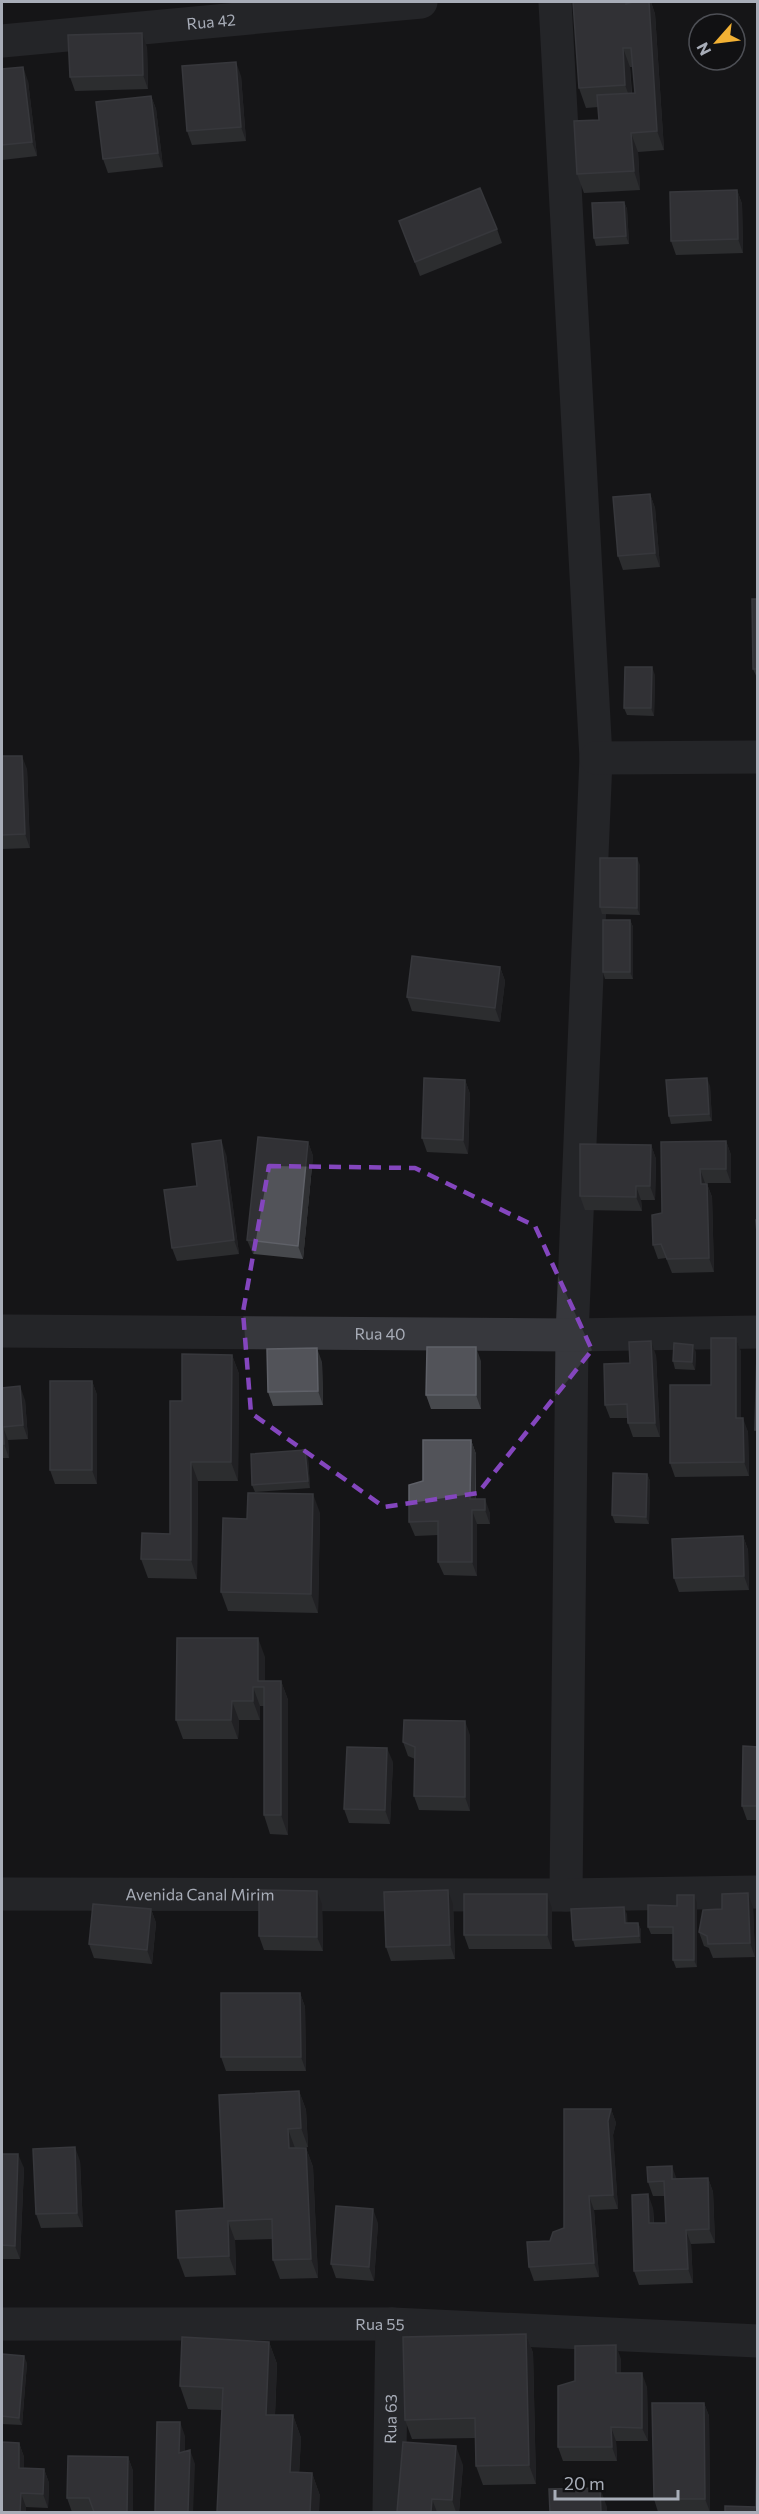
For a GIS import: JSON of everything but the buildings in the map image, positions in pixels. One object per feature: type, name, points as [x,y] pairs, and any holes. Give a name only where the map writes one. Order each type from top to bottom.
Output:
[{"type":"street","name":"Rua 42","points":[[2,41],[421,2]]},
{"type":"street","points":[[555,2],[596,758],[572,1335],[566,1895]]},
{"type":"street","points":[[596,758],[758,756]]},
{"type":"street","name":"Rua 40","points":[[2,1331],[572,1335],[758,1332]]},
{"type":"street","name":"Avenida Canal Mirim","points":[[2,1894],[566,1895],[758,1892]]},
{"type":"street","name":"Rua 55","points":[[2,2324],[392,2324],[758,2341]]},
{"type":"street","name":"Rua 63","points":[[389,2512],[392,2324]]},
{"type":"highlighted area","points":[[269,1166],[415,1168],[535,1226],[592,1350],[478,1493],[384,1507],[251,1413],[243,1312]]}]
